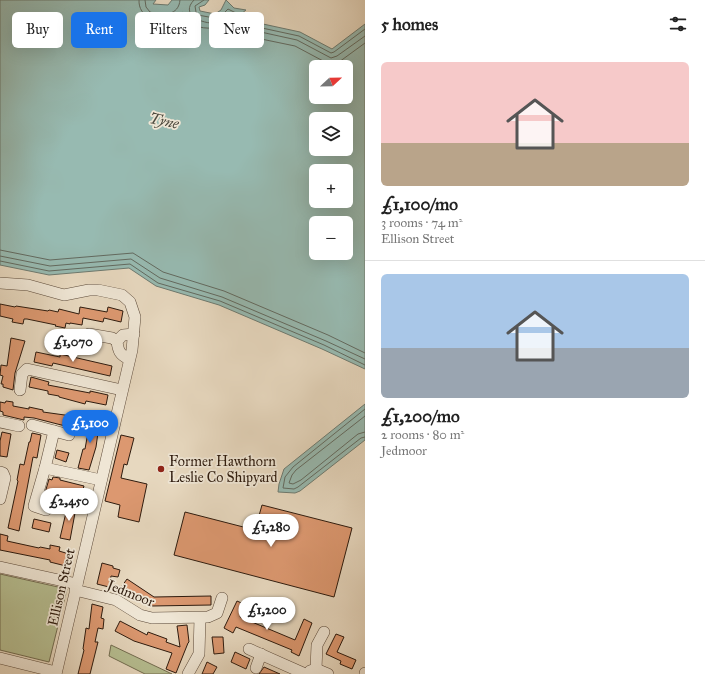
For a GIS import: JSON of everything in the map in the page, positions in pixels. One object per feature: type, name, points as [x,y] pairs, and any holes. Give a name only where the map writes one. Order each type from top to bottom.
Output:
[{"type":"street","name":"Ellison Street","points":[[0,283],[28,285],[64,295],[89,290],[98,290],[122,295],[130,302],[134,310],[134,334],[129,359],[56,673]]},
{"type":"street","points":[[89,334],[112,338],[117,341]]},
{"type":"street","points":[[117,341],[123,335],[134,334]]},
{"type":"street","points":[[117,341],[120,353],[129,359]]},
{"type":"street","points":[[20,390],[22,374],[27,369],[122,390]]},
{"type":"street","points":[[0,422],[19,426]]},
{"type":"street","points":[[32,425],[69,435]]},
{"type":"street","points":[[46,510],[34,506],[54,431]]},
{"type":"street","points":[[45,468],[101,480]]},
{"type":"street","points":[[0,499],[2,474]]},
{"type":"street","name":"Jedmoor","points":[[0,567],[76,587],[116,600],[140,615],[152,618],[208,617],[217,613],[222,598]]},
{"type":"street","points":[[188,674],[198,654],[200,618]]},
{"type":"street","points":[[316,669],[317,645],[324,632]]},
{"type":"street","points":[[249,649],[303,674],[316,669],[328,674]]},
{"type":"street","points":[[256,668],[261,654]]},
{"type":"street","points":[[0,658],[56,673]]},
{"type":"green space","points":[[0,574],[67,589],[49,662],[0,650]]},
{"type":"green space","points":[[111,645],[172,674],[145,674],[109,656]]},
{"type":"water","name":"Tyne","points":[[0,0],[156,0],[153,4],[168,5],[172,0],[209,0],[205,5],[199,7],[200,11],[209,13],[209,48],[264,48],[264,24],[300,32],[332,49],[365,24],[365,369],[219,305],[156,286],[129,268],[49,275],[0,265]]},
{"type":"water","points":[[226,0],[234,8],[246,10],[244,12],[218,12],[221,10]]},
{"type":"water","points":[[365,404],[365,440],[300,491],[295,493],[278,492],[284,469]]},
{"type":"building","points":[[0,304],[58,312],[59,309],[79,314],[80,307],[107,312],[108,307],[123,311],[121,322],[104,318],[103,322],[83,318],[82,325],[66,323],[65,328],[27,319],[24,319],[23,324],[12,322],[13,319],[0,316]]},
{"type":"building","points":[[11,338],[25,341],[15,373],[13,390],[3,387],[3,384],[1,384],[3,376],[0,375],[1,365],[7,366]]},
{"type":"building","points":[[36,352],[60,357],[60,354],[112,366],[110,376],[53,363],[52,366],[34,362]]},
{"type":"building","points":[[31,377],[49,382],[48,385],[108,395],[106,405],[86,401],[85,404],[48,394],[48,391],[29,387]]},
{"type":"building","points":[[6,401],[13,402],[13,406],[29,409],[29,407],[43,410],[43,412],[79,417],[77,429],[34,418],[24,417],[24,420],[3,415],[3,412],[0,411],[0,402],[5,403]]},
{"type":"building","points":[[91,416],[100,418],[96,447],[89,470],[78,468],[83,449],[85,449]]},
{"type":"building","points":[[2,432],[11,434],[7,457],[0,456],[0,441]]},
{"type":"building","points":[[32,433],[41,435],[37,458],[33,457],[19,531],[8,528],[20,464],[24,465]]},
{"type":"building","points":[[121,435],[134,438],[127,465],[124,464],[121,478],[147,484],[139,522],[118,517],[120,505],[105,501]]},
{"type":"building","points":[[57,450],[69,453],[66,462],[55,458]]},
{"type":"building","points":[[53,477],[84,486],[81,495],[58,489],[54,503],[43,500],[49,479],[52,480]]},
{"type":"building","points":[[68,504],[78,505],[70,540],[60,538]]},
{"type":"building","points":[[262,505],[352,528],[334,597],[174,555],[185,512],[255,530]]},
{"type":"building","points":[[34,519],[51,523],[49,532],[32,528]]},
{"type":"building","points":[[0,534],[8,536],[7,541],[39,548],[50,549],[50,545],[60,547],[59,551],[69,554],[66,566],[50,562],[50,560],[0,550]]},
{"type":"building","points":[[102,563],[120,570],[118,577],[111,576],[109,587],[97,584]]},
{"type":"building","points":[[127,579],[154,597],[211,596],[211,605],[152,606],[122,586]]},
{"type":"building","points":[[237,601],[246,605],[240,617],[295,640],[304,619],[312,623],[299,656],[291,652],[292,650],[236,627],[233,633],[224,628]]},
{"type":"building","points":[[92,604],[103,607],[101,618],[104,619],[103,629],[98,628],[95,642],[98,642],[90,674],[78,674],[84,650],[86,628],[89,629]]},
{"type":"building","points":[[120,621],[147,635],[148,632],[167,639],[166,642],[180,647],[177,626],[187,625],[189,642],[176,673],[166,669],[172,653],[134,641],[115,631]]},
{"type":"building","points":[[336,634],[344,637],[337,652],[356,660],[352,669],[340,664],[341,661],[326,654]]},
{"type":"building","points":[[212,637],[223,637],[224,653],[214,654]]},
{"type":"building","points":[[235,652],[250,659],[246,669],[231,662]]},
{"type":"building","points":[[207,662],[217,667],[213,674],[202,674]]},
{"type":"building","points":[[264,667],[280,674],[259,674]]},
{"type":"place","name":"Former Hawthorn Leslie Co Shipyard","points":[[161,469]]}]
